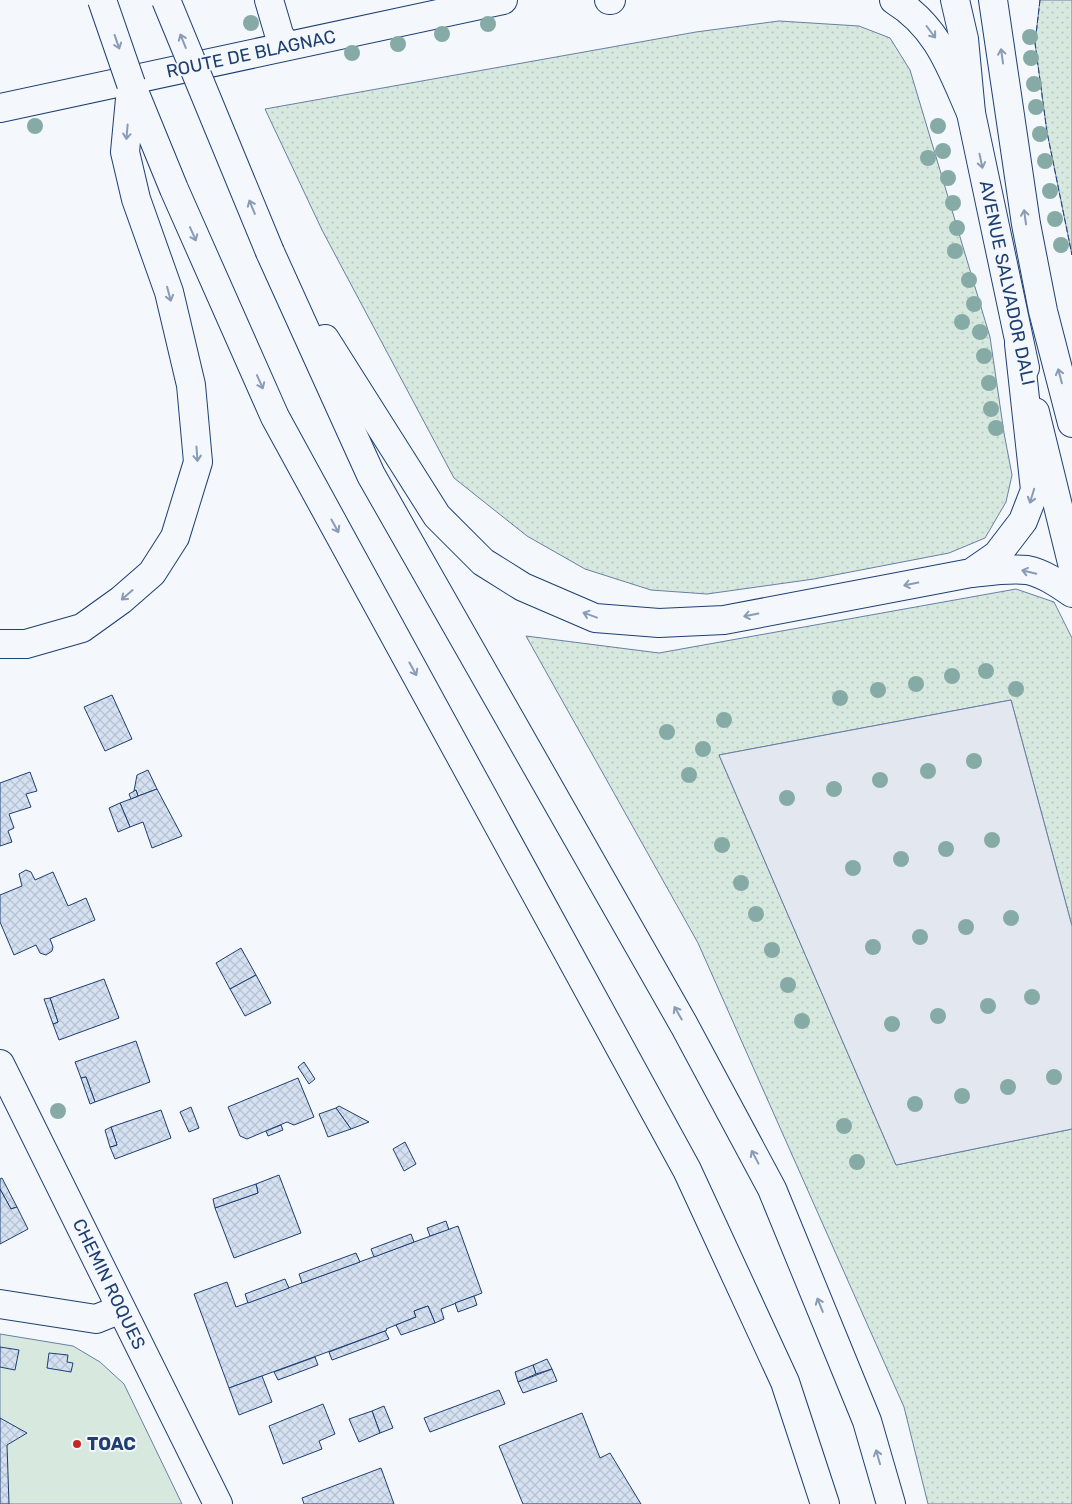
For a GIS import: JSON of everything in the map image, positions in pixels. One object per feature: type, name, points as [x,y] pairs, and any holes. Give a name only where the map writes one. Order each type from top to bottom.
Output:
[{"type":"main road","points":[[102,0],[131,84],[174,189],[275,417],[687,1170],[785,1382],[825,1504]]},
{"type":"main road","points":[[166,0],[270,252],[371,475],[684,1024],[772,1189],[867,1422],[891,1504]]},
{"type":"main road","points":[[269,0],[279,34],[286,46]]},
{"type":"main road","name":"ROUTE DE BLAGNAC","points":[[0,108],[503,0]]},
{"type":"main road","points":[[894,0],[924,23],[940,45],[971,113]]},
{"type":"main road","name":"AVENUE SALVADOR DALI","points":[[955,0],[964,39],[971,113],[1019,344],[1072,564]]},
{"type":"main road","name":"AVENUE SALVADOR DALI","points":[[995,4],[1026,224],[1043,311],[1072,423]]},
{"type":"main road","points":[[0,644],[26,644],[82,628],[121,600],[152,573],[175,537],[198,462],[191,385],[169,292],[136,199],[125,152],[131,84]]},
{"type":"main road","points":[[270,252],[437,516],[483,562],[523,587],[595,618],[659,623],[724,620],[971,573],[998,570],[1028,570],[1056,582],[1072,593]]},
{"type":"main road","points":[[971,573],[997,555],[1023,521],[1035,490],[1019,344]]},
{"type":"main road","name":"CHEMIN ROQUES","points":[[0,1064],[218,1504]]},
{"type":"main road","points":[[0,1304],[96,1319],[121,1309]]},
{"type":"shaded area","points":[[1040,0],[1072,0],[1072,255],[1047,132],[1035,43]]},
{"type":"shaded area","points":[[779,21],[859,26],[890,38],[910,70],[990,337],[1012,475],[1006,502],[985,538],[949,553],[814,579],[707,594],[651,590],[585,569],[527,536],[454,478],[322,230],[265,109],[696,32]]},
{"type":"shaded area","points":[[1016,589],[1054,602],[1072,638],[1072,926],[1011,700],[719,755],[896,1165],[1072,1129],[1072,1504],[928,1504],[904,1407],[698,943],[526,636],[659,653]]},
{"type":"shaded area","points":[[1011,700],[1072,926],[1072,1129],[896,1165],[719,755]]},
{"type":"shaded area","name":"TOAC","points":[[0,1334],[73,1346],[100,1362],[124,1384],[182,1504],[0,1504]]},
{"type":"building","points":[[112,695],[132,739],[105,751],[84,707]]},
{"type":"building","points":[[148,770],[157,789],[138,796],[136,790],[134,791],[137,775]]},
{"type":"building","points":[[30,772],[37,791],[26,794],[31,807],[9,814],[14,828],[8,831],[12,842],[0,846],[0,783]]},
{"type":"building","points":[[157,789],[182,836],[152,848],[143,822],[130,827],[120,803]]},
{"type":"building","points":[[136,790],[138,796],[131,799],[129,794]]},
{"type":"building","points":[[120,803],[130,827],[118,832],[109,808]]},
{"type":"building","points":[[26,870],[31,872],[35,880],[53,872],[68,906],[86,898],[95,920],[50,939],[53,947],[52,951],[46,955],[40,953],[36,945],[14,955],[0,922],[0,895],[22,886],[19,874]]},
{"type":"building","points":[[241,948],[256,975],[230,989],[216,963]]},
{"type":"building","points":[[256,975],[271,1003],[245,1016],[230,989]]},
{"type":"building","points":[[104,979],[119,1018],[59,1040],[53,1024],[58,1022],[50,998]]},
{"type":"building","points":[[50,998],[58,1022],[53,1024],[44,999]]},
{"type":"building","points":[[136,1041],[150,1082],[95,1102],[86,1077],[81,1078],[75,1062]]},
{"type":"building","points":[[304,1062],[315,1079],[309,1084],[298,1067]]},
{"type":"building","points":[[86,1077],[95,1102],[90,1104],[81,1078]]},
{"type":"building","points":[[298,1078],[314,1117],[294,1125],[287,1122],[247,1139],[240,1136],[228,1107]]},
{"type":"building","points":[[339,1106],[369,1122],[351,1129],[336,1108]]},
{"type":"building","points":[[191,1107],[199,1128],[189,1132],[180,1112]]},
{"type":"building","points":[[336,1108],[351,1129],[328,1137],[319,1114]]},
{"type":"building","points":[[161,1110],[171,1138],[115,1159],[110,1147],[117,1145],[111,1127]]},
{"type":"building","points":[[281,1125],[283,1130],[268,1136],[266,1131]]},
{"type":"building","points":[[111,1127],[117,1145],[110,1147],[105,1130]]},
{"type":"building","points":[[405,1142],[416,1164],[404,1171],[393,1149]]},
{"type":"building","points":[[279,1175],[301,1233],[234,1258],[215,1208],[258,1193],[256,1184]]},
{"type":"building","points":[[2,1178],[17,1207],[11,1209],[0,1189],[0,1179]]},
{"type":"building","points":[[256,1184],[258,1193],[215,1208],[213,1199]]},
{"type":"building","points":[[0,1189],[11,1209],[17,1207],[28,1229],[0,1244]]},
{"type":"building","points":[[446,1221],[449,1230],[430,1236],[427,1228]]},
{"type":"building","points":[[458,1226],[482,1293],[441,1309],[444,1319],[435,1323],[428,1306],[414,1311],[416,1317],[385,1331],[229,1388],[194,1294],[227,1282],[236,1307]]},
{"type":"building","points":[[411,1234],[414,1242],[374,1257],[371,1249]]},
{"type":"building","points":[[356,1253],[360,1262],[302,1283],[299,1274]]},
{"type":"building","points":[[285,1279],[289,1288],[248,1303],[245,1294]]},
{"type":"building","points":[[474,1296],[477,1305],[458,1312],[455,1303]]},
{"type":"building","points":[[428,1306],[435,1323],[401,1335],[396,1325],[416,1317],[414,1311]]},
{"type":"building","points":[[385,1331],[389,1339],[332,1360],[329,1352]]},
{"type":"building","points":[[0,1347],[19,1350],[15,1370],[0,1367]]},
{"type":"building","points":[[49,1353],[68,1355],[67,1362],[73,1363],[71,1372],[47,1368]]},
{"type":"building","points":[[315,1357],[318,1365],[278,1380],[274,1372]]},
{"type":"building","points":[[547,1359],[552,1369],[536,1374],[533,1365]]},
{"type":"building","points":[[533,1365],[536,1374],[518,1382],[515,1372]]},
{"type":"building","points":[[552,1369],[557,1381],[523,1393],[518,1382]]},
{"type":"building","points":[[262,1376],[272,1402],[239,1415],[229,1388]]},
{"type":"building","points":[[499,1390],[505,1404],[430,1432],[424,1418]]},
{"type":"building","points":[[323,1404],[335,1434],[319,1441],[322,1449],[283,1464],[269,1426]]},
{"type":"building","points":[[384,1406],[393,1428],[380,1433],[372,1411]]},
{"type":"building","points":[[372,1411],[380,1433],[359,1442],[349,1419]]},
{"type":"building","points":[[582,1413],[600,1458],[610,1453],[641,1504],[523,1504],[499,1446]]},
{"type":"building","points":[[0,1418],[27,1433],[7,1445],[9,1504],[0,1504]]},
{"type":"building","points":[[381,1468],[394,1504],[304,1504],[302,1498]]},
{"type":"fence","points":[[1040,0],[1035,43],[1047,132],[1072,255]]},
{"type":"place","name":"TOAC","points":[[77,1444]]}]
